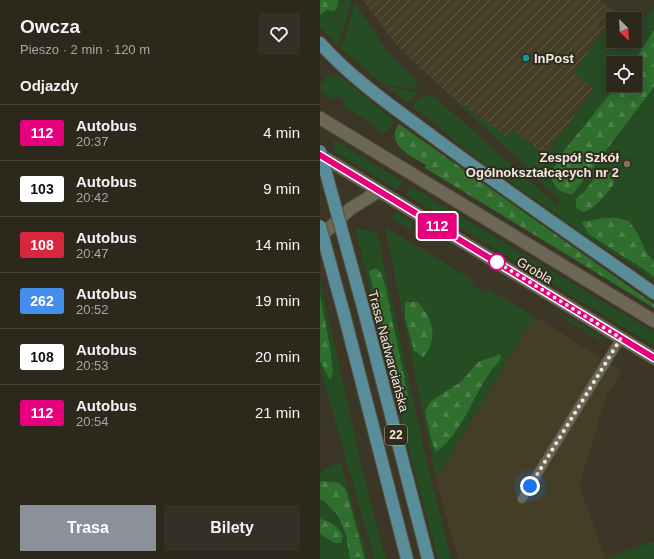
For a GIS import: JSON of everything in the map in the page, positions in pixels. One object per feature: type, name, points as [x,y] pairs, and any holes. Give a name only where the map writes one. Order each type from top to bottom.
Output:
[{"type":"main road","points":[[320,43],[362,83],[469,163],[654,293]]},
{"type":"main road","name":"Grobla","points":[[320,118],[654,321]]},
{"type":"main road","name":"Trasa Nadwarciańska","points":[[320,151],[364,311],[428,559]]},
{"type":"main road","name":"Grobla","points":[[320,154],[654,358]]},
{"type":"main road","points":[[320,237],[350,209],[379,190]]},
{"type":"main road","name":"22","points":[[320,226],[407,559]]},
{"type":"lane","points":[[522,499],[621,338]]},
{"type":"shaded area","points":[[363,0],[600,0],[616,12],[606,12],[606,48],[624,48],[618,56],[606,56],[606,73],[533,173],[397,46]]},
{"type":"shaded area","points":[[534,316],[622,371],[607,396],[579,485],[606,559],[458,559],[436,479]]},
{"type":"green space","points":[[320,0],[338,0],[337,8],[334,11],[328,10],[320,15]]},
{"type":"green space","points":[[338,0],[352,0],[338,46],[320,27],[320,15],[328,10],[337,8]]},
{"type":"green space","points":[[355,3],[389,54],[415,79],[418,87],[417,90],[384,85],[341,49]]},
{"type":"green space","points":[[654,7],[654,280],[581,232],[474,156],[412,106],[420,97],[431,95],[435,97],[557,205],[560,201],[532,175],[533,173],[462,106],[463,105],[506,137],[511,129],[543,152],[549,151],[594,89],[573,72],[604,30],[606,30],[606,48],[642,48],[642,23]]},
{"type":"green space","points":[[654,30],[654,87],[572,195],[558,190],[550,177],[559,157],[611,92],[642,92],[642,56],[637,56]]},
{"type":"green space","points":[[327,75],[338,75],[395,121],[386,132],[382,133],[368,121],[342,106],[345,101],[336,96],[333,100],[322,93],[320,88]]},
{"type":"green space","points":[[387,87],[416,92],[416,94],[408,103]]},
{"type":"green space","points":[[399,124],[654,304],[654,308],[425,168],[426,165],[407,154],[397,144],[395,131]]},
{"type":"green space","points":[[332,138],[402,181],[397,190],[336,152]]},
{"type":"green space","points":[[608,169],[611,171],[614,184],[592,208],[583,212],[576,208],[576,199],[585,191],[599,172]]},
{"type":"green space","points":[[411,187],[654,332],[654,346],[406,195]]},
{"type":"green space","points":[[396,212],[412,222],[413,225],[410,230],[394,220],[394,215]]},
{"type":"green space","points":[[604,218],[617,218],[629,221],[638,234],[646,252],[654,261],[654,277],[588,234],[582,222]]},
{"type":"green space","points":[[385,227],[474,281],[472,285],[486,294],[489,290],[534,316],[436,479]]},
{"type":"green space","points":[[355,228],[377,232],[428,467],[451,559],[438,559],[411,458]]},
{"type":"green space","points":[[376,268],[381,273],[385,285],[409,400],[402,405],[369,271]]},
{"type":"green space","points":[[320,279],[363,472],[386,559],[374,559],[320,367]]},
{"type":"green space","points":[[320,295],[330,347],[333,372],[330,380],[320,361]]},
{"type":"green space","points":[[405,302],[418,302],[426,313],[432,326],[432,340],[429,349],[423,357],[414,351],[405,318]]},
{"type":"green space","points":[[559,315],[572,319],[602,338],[600,341]]},
{"type":"green space","points":[[501,354],[500,360],[490,372],[460,425],[445,444],[436,452],[432,443],[425,411],[431,401],[462,381],[478,362]]},
{"type":"green space","points":[[340,461],[368,559],[320,559],[320,473]]},
{"type":"green space","points":[[320,481],[340,483],[346,490],[365,559],[350,559],[346,535],[338,515],[323,500],[320,500]]},
{"type":"green space","points":[[320,519],[328,521],[339,529],[343,536],[341,543],[335,543],[320,534]]},
{"type":"green space","points":[[654,541],[654,559],[606,559]]},
{"type":"bus line","name":"112","points":[[320,155],[654,358]]},
{"type":"place","name":"InPost","points":[[526,58]]},
{"type":"place","name":"Zespół Szkół Ogólnokształcących nr 2","points":[[627,164]]},
{"type":"route","points":[[497,262],[495,261],[621,338],[530,486]]}]
